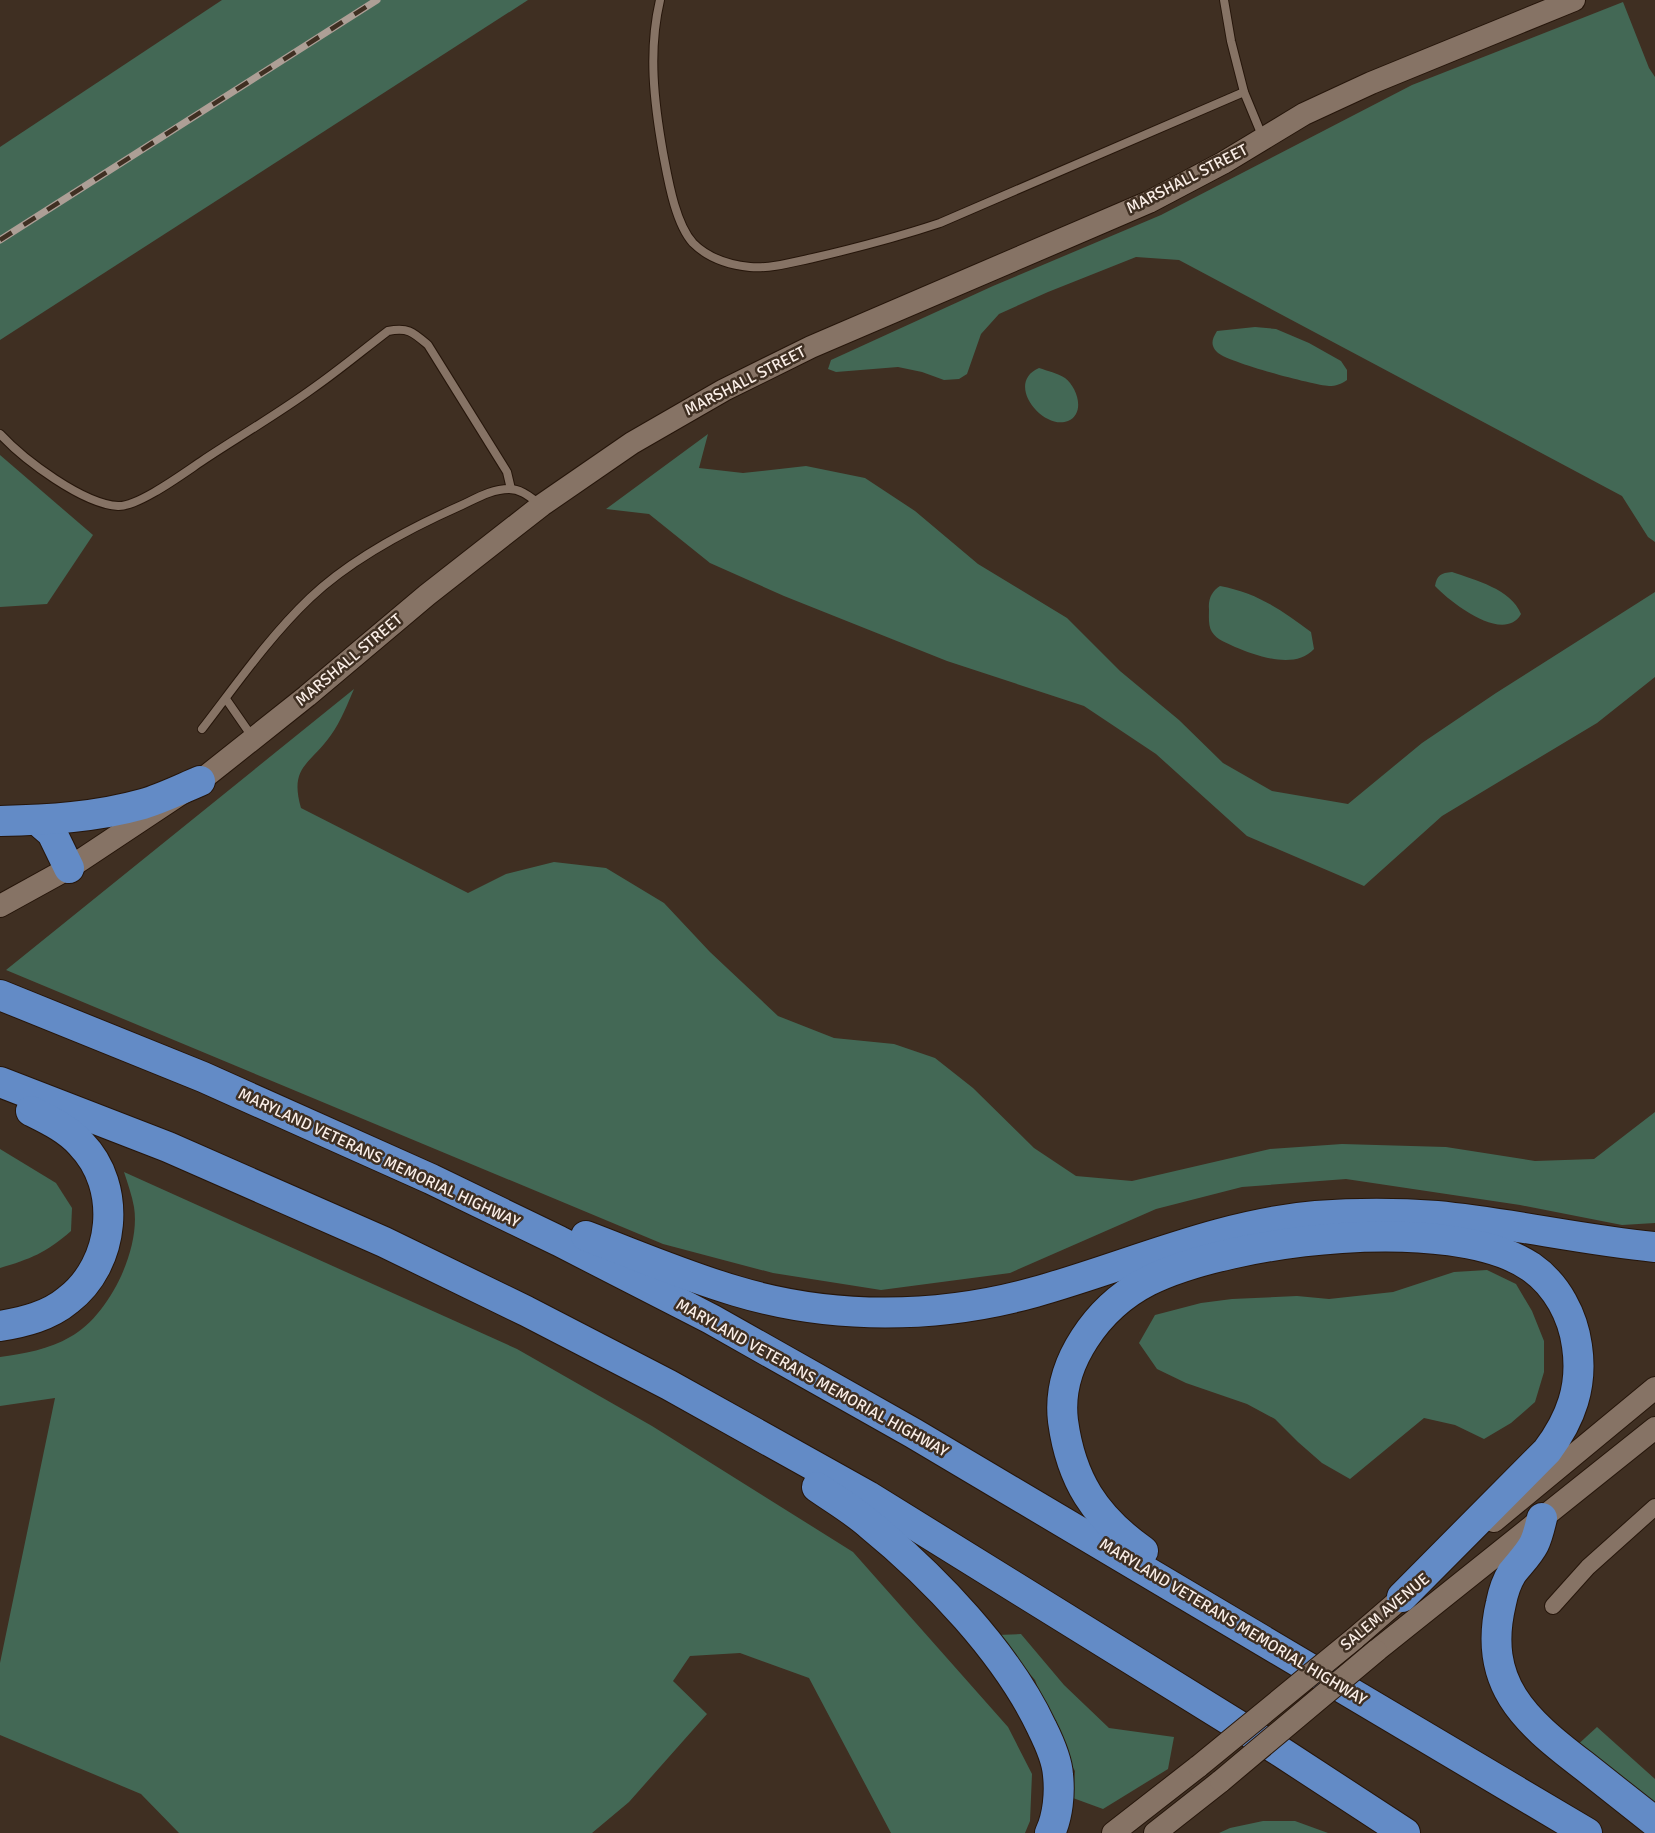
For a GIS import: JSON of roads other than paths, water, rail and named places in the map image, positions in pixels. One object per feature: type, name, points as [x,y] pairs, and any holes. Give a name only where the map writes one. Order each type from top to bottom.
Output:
[{"type":"highway","points":[[0,821],[37,820],[95,813],[145,803],[200,781]]},
{"type":"highway","points":[[37,820],[52,833],[69,868]]},
{"type":"highway","name":"MARYLAND VETERANS MEMORIAL HIGHWAY","points":[[0,995],[203,1077],[431,1179],[711,1319],[913,1433],[1587,1833]]},
{"type":"highway","points":[[0,1082],[168,1147],[384,1242],[526,1311],[669,1385],[868,1496],[1281,1752],[1405,1833]]},
{"type":"highway","points":[[0,1093],[63,1128],[82,1144],[94,1162],[103,1183],[109,1209],[107,1235],[99,1261],[87,1283],[68,1301],[47,1314],[0,1326]]},
{"type":"highway","points":[[431,1179],[737,1292],[840,1312],[933,1310],[989,1303],[1034,1292],[1216,1235],[1314,1216],[1376,1214],[1437,1216],[1655,1247]]},
{"type":"highway","points":[[1288,1654],[1126,1539],[1104,1518],[1088,1497],[1076,1473],[1066,1442],[1063,1414],[1064,1385],[1074,1357],[1103,1314],[1123,1297],[1148,1281],[1224,1256],[1271,1246],[1314,1240],[1375,1237],[1434,1238],[1483,1246],[1508,1255],[1532,1268],[1552,1287],[1565,1306],[1575,1332],[1579,1357],[1579,1379],[1563,1429],[1547,1450],[1402,1597]]},
{"type":"highway","points":[[669,1385],[868,1523],[925,1573],[973,1626],[1015,1680],[1037,1716],[1051,1745],[1059,1773],[1058,1802],[1050,1833]]},
{"type":"highway","points":[[1542,1518],[1534,1544],[1510,1576],[1501,1601],[1496,1630],[1496,1654],[1503,1677],[1513,1699],[1528,1720],[1546,1737],[1655,1821]]},
{"type":"highway","points":[[1281,1752],[1380,1833]]},
{"type":"main road","name":"MARSHALL STREET","points":[[0,906],[69,868],[200,781],[427,595],[542,505],[632,443],[724,390],[811,347],[1149,202],[1223,163],[1304,114],[1371,83],[1574,0]]},
{"type":"main road","name":"SALEM AVENUE","points":[[1113,1833],[1354,1639],[1655,1388]]},
{"type":"main road","name":"SALEM AVENUE","points":[[1155,1833],[1655,1428]]},
{"type":"street","points":[[1553,1606],[1588,1567],[1655,1507]]},
{"type":"lane","points":[[660,0],[655,21],[652,64],[669,184],[677,214],[692,242],[709,255],[730,264],[752,267],[794,262],[888,240],[940,223],[1244,92]]},
{"type":"lane","points":[[1224,0],[1231,41],[1244,92],[1263,139]]},
{"type":"lane","points":[[0,434],[15,451],[75,492],[100,503],[121,506],[138,501],[166,484],[312,389],[388,331],[402,328],[414,332],[428,345],[507,472],[511,489]]},
{"type":"lane","points":[[202,729],[263,650],[311,598],[358,561],[428,520],[494,490],[511,489],[525,493],[542,505]]},
{"type":"lane","points":[[226,699],[253,738]]},
{"type":"railway","points":[[0,240],[377,0]]}]
